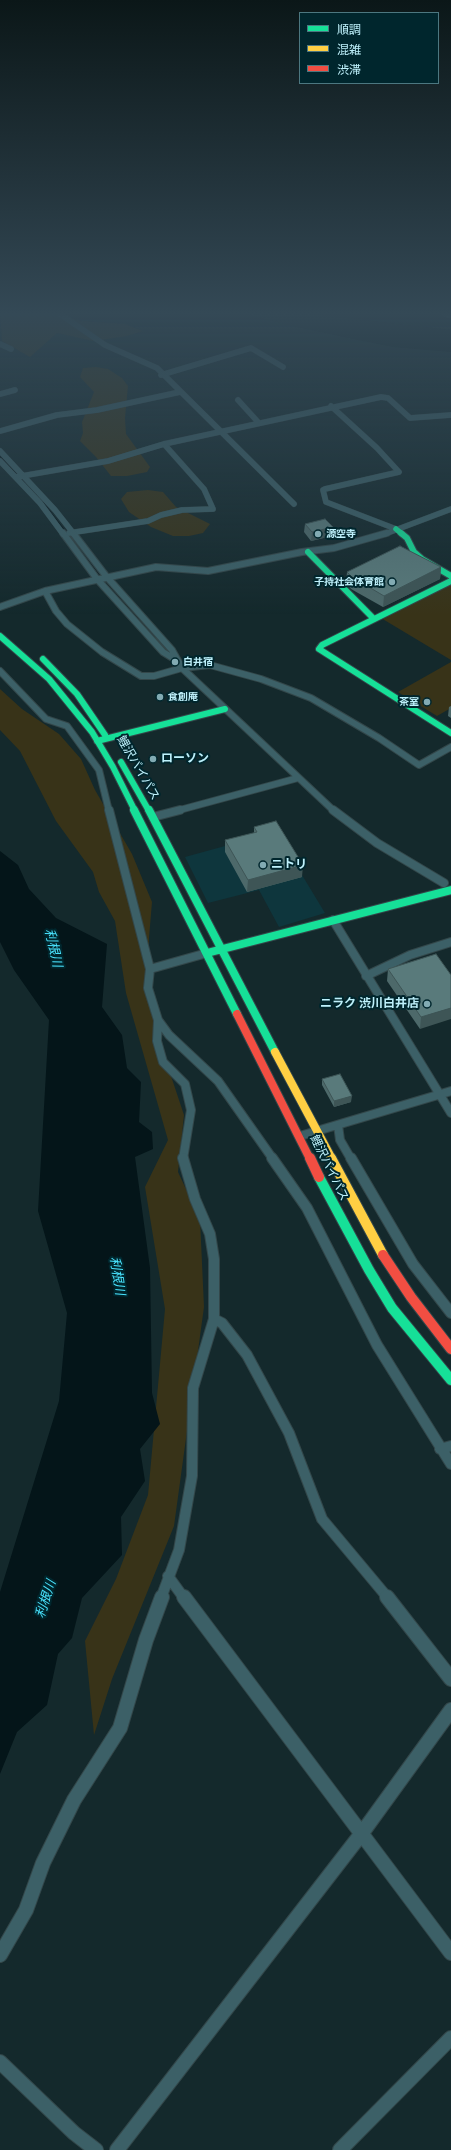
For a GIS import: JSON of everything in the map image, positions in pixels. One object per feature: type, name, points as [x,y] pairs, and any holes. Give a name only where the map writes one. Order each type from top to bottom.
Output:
[{"type":"main road","points":[[396,529],[407,538],[414,552],[422,559],[451,576]]},
{"type":"main road","points":[[308,552],[309,556],[373,618]]},
{"type":"main road","points":[[451,581],[373,618],[322,645],[319,649],[451,733]]},
{"type":"main road","name":"鯉沢バイパス","points":[[0,636],[49,679],[97,741],[112,767],[368,1270],[392,1308],[451,1380]]},
{"type":"main road","name":"鯉沢バイパス","points":[[36,653],[62,677],[77,694],[107,738],[153,817],[221,950],[387,1261],[411,1297],[451,1349]]},
{"type":"main road","points":[[97,741],[225,709]]},
{"type":"main road","points":[[207,954],[451,890]]},
{"type":"street","points":[[0,430],[62,414]]},
{"type":"street","points":[[203,414],[294,504]]},
{"type":"street","points":[[251,414],[258,422]]},
{"type":"street","points":[[19,476],[108,461],[164,444],[293,414]]},
{"type":"street","points":[[340,414],[378,448],[399,472],[325,489],[323,490],[326,502],[396,529]]},
{"type":"street","points":[[406,414],[410,418],[451,415]]},
{"type":"street","points":[[68,534],[148,521],[161,515],[182,510],[213,509],[204,489],[164,444]]},
{"type":"street","points":[[0,451],[40,503],[68,534],[101,578]]},
{"type":"street","points":[[0,462],[19,476],[163,652],[180,665],[341,817],[377,844],[444,883]]},
{"type":"street","points":[[1,606],[45,591],[156,567],[208,571],[356,544],[451,509]]},
{"type":"street","points":[[45,591],[56,610],[68,624],[102,652],[132,672],[147,677],[180,665],[210,665],[261,679],[312,698],[379,738],[419,765],[451,747]]},
{"type":"street","points":[[0,671],[46,719],[67,726],[99,770],[150,969],[148,988],[158,1020],[169,1036],[218,1081],[307,1208],[377,1346],[446,1448],[451,1464]]},
{"type":"street","points":[[153,817],[298,778]]},
{"type":"street","points":[[333,920],[451,1113]]},
{"type":"street","points":[[366,976],[410,955],[451,942]]},
{"type":"street","points":[[150,969],[207,954]]},
{"type":"street","points":[[0,1955],[26,1910],[43,1863],[74,1800],[120,1728],[168,1576],[179,1550],[192,1476],[193,1388],[214,1319],[214,1259],[210,1234],[195,1199],[182,1156],[190,1122],[191,1110],[185,1084],[163,1062],[157,1042],[158,1020]]},
{"type":"street","points":[[300,1136],[451,1091]]},
{"type":"street","points":[[338,1125],[340,1140],[413,1264],[451,1313]]},
{"type":"street","points":[[214,1319],[222,1323],[247,1355],[289,1432],[322,1519],[372,1577],[451,1679]]},
{"type":"street","points":[[168,1576],[451,1953]]},
{"type":"street","points":[[117,2150],[362,1833],[451,1710]]},
{"type":"street","points":[[340,2150],[451,2038]]},
{"type":"street","points":[[0,2062],[74,2134],[96,2150]]},
{"type":"shaded area","points":[[85,414],[125,414],[126,434],[150,467],[147,472],[127,476],[111,476],[96,457],[80,441],[83,433],[82,422]]},
{"type":"shaded area","points":[[148,490],[163,492],[176,507],[210,524],[203,533],[189,536],[173,536],[151,527],[129,512],[121,499],[127,492]]},
{"type":"shaded area","points":[[451,584],[451,660],[381,618]]},
{"type":"shaded area","points":[[451,662],[451,708],[437,716],[398,692]]},
{"type":"shaded area","points":[[0,689],[22,709],[59,734],[81,759],[95,790],[132,854],[152,902],[149,938],[148,988],[158,1046],[172,1079],[184,1115],[178,1172],[200,1219],[204,1307],[174,1526],[112,1679],[94,1735],[85,1641],[116,1579],[148,1495],[165,1309],[145,1187],[168,1140],[126,993],[115,921],[99,892],[93,872],[56,821],[20,751],[0,730]]},
{"type":"shaded area","points":[[276,832],[325,913],[279,927],[259,890],[208,903],[185,857]]},
{"type":"water","name":"利根川","points":[[0,851],[18,865],[29,889],[56,918],[107,944],[102,1007],[122,1035],[127,1068],[141,1082],[139,1122],[152,1132],[153,1149],[135,1157],[150,1268],[152,1393],[160,1424],[140,1449],[145,1481],[121,1517],[122,1555],[82,1598],[72,1638],[58,1654],[47,1705],[17,1732],[0,1774],[0,1592],[59,1401],[67,1313],[38,1211],[49,1020],[14,970],[0,942]]},
{"type":"building","points":[[325,519],[333,527],[312,532],[305,524]]},
{"type":"building","points":[[400,546],[441,567],[384,596],[352,577],[347,572]]},
{"type":"building","name":"ニトリ","points":[[276,821],[303,865],[248,880],[225,840],[257,832],[254,827]]},
{"type":"building","name":"ニラク 渋川白井店","points":[[436,954],[451,975],[451,1008],[421,1017],[388,969]]},
{"type":"building","points":[[340,1074],[352,1096],[334,1101],[322,1079]]},
{"type":"waterway","points":[[0,457],[25,482]]},
{"type":"waterway","points":[[37,495],[103,581],[166,650]]},
{"type":"traffic: fast","points":[[396,529],[407,538],[414,552],[422,559],[451,576]]},
{"type":"traffic: fast","points":[[308,552],[373,618]]},
{"type":"traffic: fast","points":[[451,581],[322,645],[319,649],[451,733]]},
{"type":"traffic: fast","points":[[0,636],[49,679],[92,732],[113,767],[237,1014]]},
{"type":"traffic: fast","points":[[43,659],[77,694],[105,735]]},
{"type":"traffic: fast","points":[[97,741],[225,709]]},
{"type":"traffic: fast","points":[[121,762],[153,817],[275,1052]]},
{"type":"traffic: fast","points":[[207,953],[451,890]]},
{"type":"traffic: fast","points":[[319,1177],[369,1270],[392,1308],[451,1380]]},
{"type":"traffic: slow","points":[[275,1052],[383,1255]]},
{"type":"traffic: jam","points":[[237,1014],[319,1177]]},
{"type":"traffic: jam","points":[[383,1255],[411,1297],[451,1349]]},
{"type":"place","name":"源空寺","points":[[318,534]]},
{"type":"place","name":"子持社会体育館","points":[[392,582]]},
{"type":"place","name":"白井宿","points":[[175,662]]},
{"type":"place","name":"食創庵","points":[[160,697]]},
{"type":"place","name":"茶室","points":[[427,702]]},
{"type":"place","name":"ローソン","points":[[153,759]]},
{"type":"place","name":"ニトリ","points":[[263,865]]},
{"type":"place","name":"ニラク 渋川白井店","points":[[427,1004]]}]
